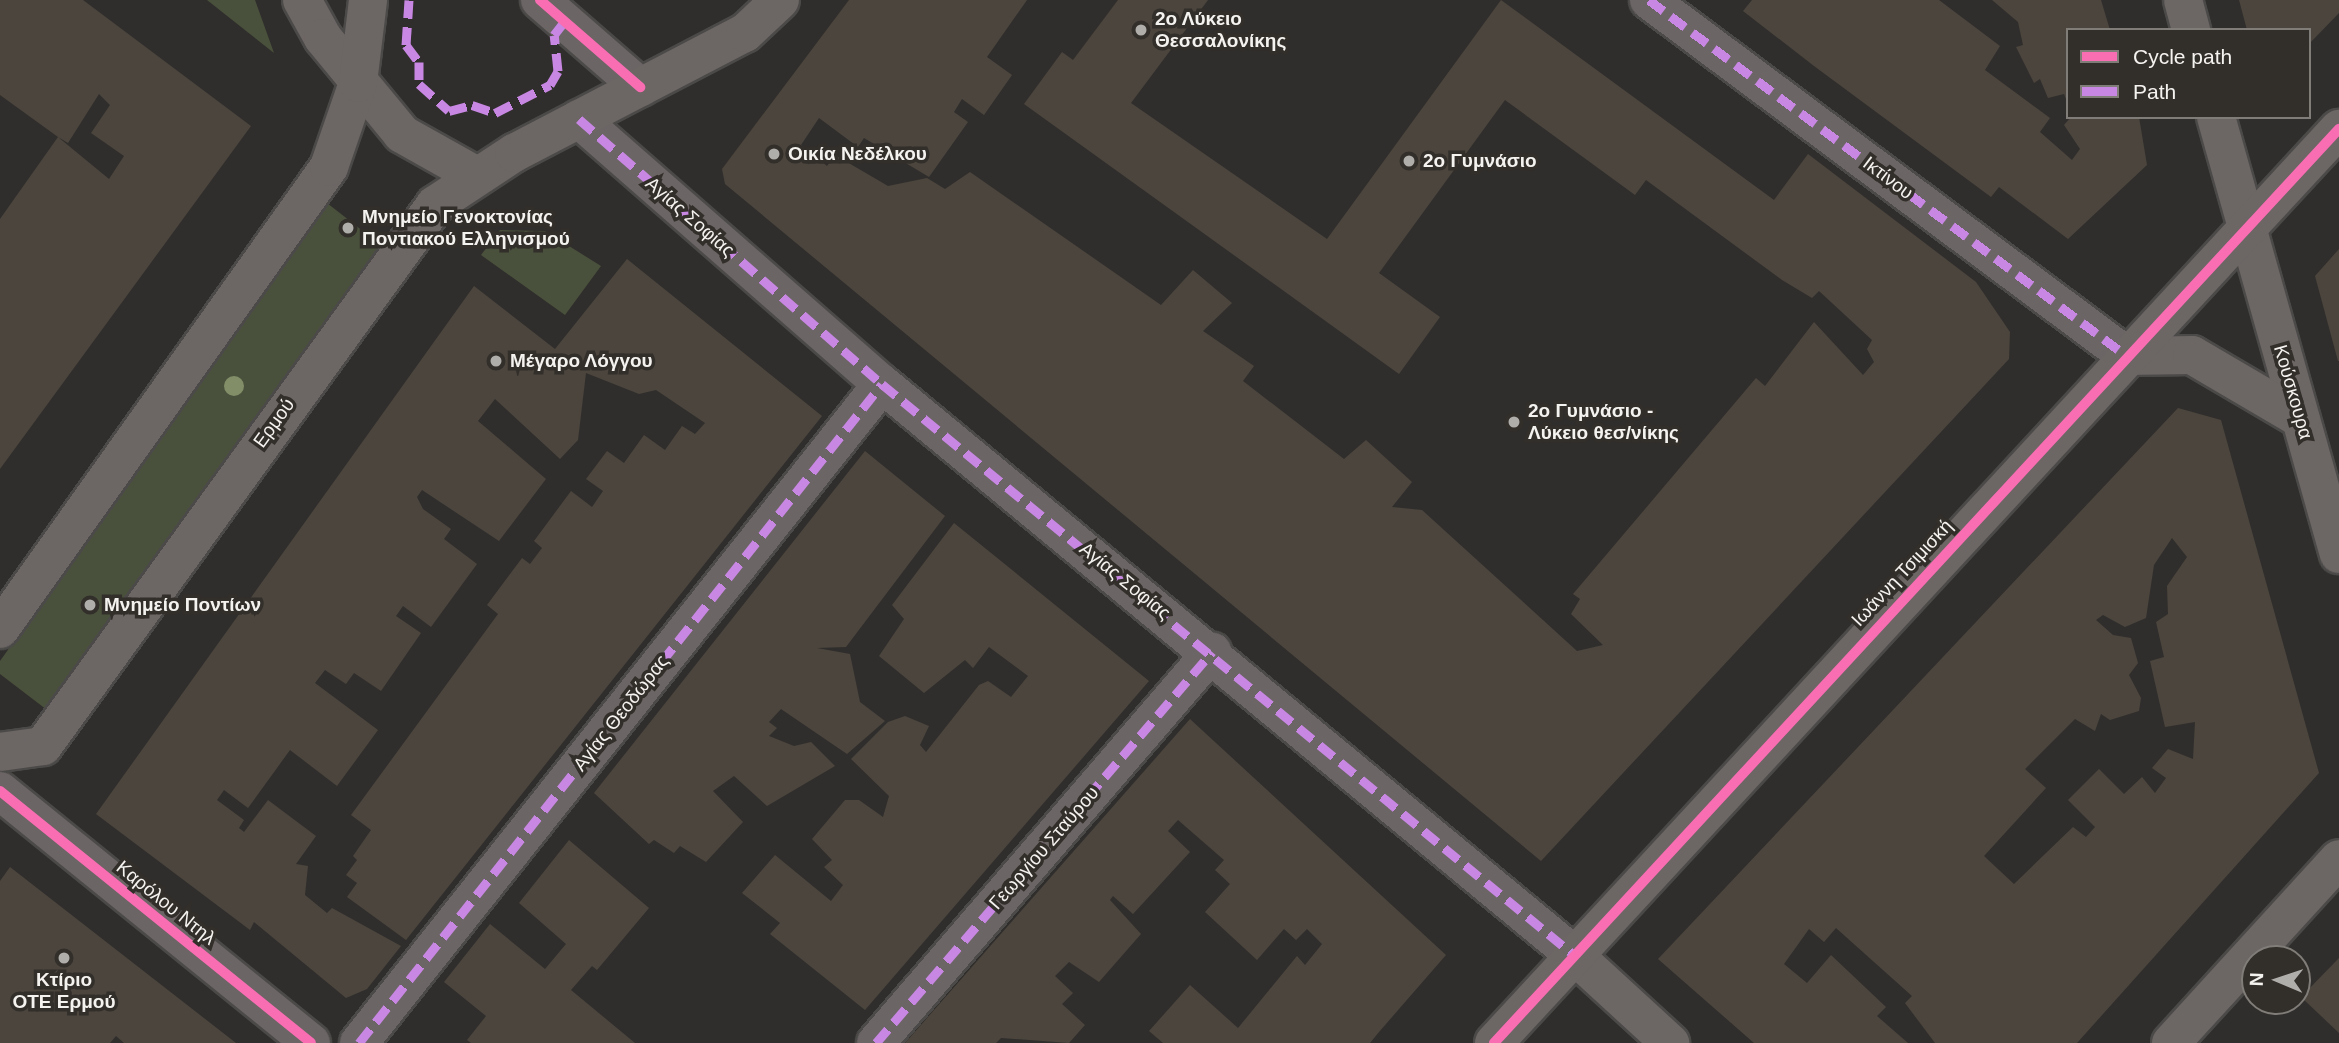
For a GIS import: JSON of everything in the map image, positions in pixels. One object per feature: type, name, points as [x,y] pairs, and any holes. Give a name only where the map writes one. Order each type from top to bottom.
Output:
[{"type":"main road","points":[[302,0],[358,83],[402,134],[475,175]]},
{"type":"main road","points":[[0,629],[315,190],[342,138],[358,83],[368,0]]},
{"type":"main road","name":"Ερμού","points":[[0,752],[43,746],[406,238],[475,175],[745,33],[780,0]]},
{"type":"main road","points":[[2183,0],[2191,28]]},
{"type":"main road","name":"Κούσκουρα","points":[[2217,119],[2339,554]]},
{"type":"main road","name":"Ιωάννη Τσιμισκή","points":[[1494,1043],[1573,954],[2339,129]]},
{"type":"main road","points":[[2127,356],[2192,355],[2301,419]]},
{"type":"main road","points":[[2171,1043],[2339,859]]},
{"type":"main road","name":"Αγίας Σοφίας","points":[[1573,954],[1670,1043]]},
{"type":"street","points":[[540,0],[640,87]]},
{"type":"street","name":"Ικτίνου","points":[[1648,0],[2127,356]]},
{"type":"street","name":"Αγίας Σοφίας","points":[[579,119],[882,384],[1212,652],[1573,954]]},
{"type":"street","name":"Αγίας Θεοδώρας","points":[[359,1043],[882,384]]},
{"type":"street","name":"Γεωργίου Σταύρου","points":[[876,1043],[1212,652]]},
{"type":"street","name":"Καρόλου Ντηλ","points":[[0,791],[310,1043]]},
{"type":"green space","points":[[207,0],[255,0],[274,53]]},
{"type":"green space","points":[[327,203],[382,246],[51,713],[0,674],[0,661]]},
{"type":"green space","points":[[500,230],[545,231],[601,266],[565,315],[481,255]]},
{"type":"building","points":[[0,0],[83,0],[251,126],[0,469],[0,219],[58,137],[0,95]],"holes":[[[99,94],[110,105],[91,133],[124,156],[109,179],[58,137],[68,143]]]},
{"type":"building","points":[[849,0],[1027,0],[987,57],[1012,75],[984,115],[962,99],[954,112],[968,122],[929,177],[864,138],[858,147],[819,118],[801,145],[827,166],[835,155],[888,186],[927,178],[945,189],[970,172],[1161,305],[1193,270],[1232,303],[1203,331],[1254,366],[1243,381],[1344,459],[1366,440],[1412,482],[1392,507],[1422,510],[1577,651],[1603,645],[1571,614],[1580,599],[1573,594],[1756,378],[1765,386],[1814,322],[1863,375],[1874,362],[1867,349],[1872,340],[1819,291],[1812,298],[1782,280],[1646,180],[1635,195],[1505,100],[1379,273],[1440,317],[1399,374],[1024,104],[1062,52],[1073,60],[1118,0],[1208,0],[1131,103],[1327,239],[1501,0],[1774,200],[1808,154],[1976,282],[2010,332],[2009,359],[1541,861],[725,184],[722,169]]},
{"type":"building","points":[[1752,0],[1939,0],[2000,46],[1985,70],[2050,118],[2040,132],[2072,160],[2080,149],[2064,125],[2069,119],[2139,119],[2147,165],[2068,239],[1999,187],[1991,197],[1743,11]]},
{"type":"building","points":[[1992,0],[2101,0],[2109,28],[2066,28],[2066,99],[2064,94],[2048,98],[2040,79],[2034,83],[2016,47],[2023,45],[2018,22]]},
{"type":"building","points":[[2239,0],[2339,0],[2339,13],[2311,42],[2311,28],[2246,28]]},
{"type":"building","points":[[2339,249],[2339,361],[2338,361],[2315,276]]},
{"type":"building","points":[[627,259],[822,416],[406,940],[347,897],[357,883],[346,875],[357,860],[353,856],[371,830],[351,815],[498,614],[487,605],[522,558],[530,564],[542,548],[534,541],[571,491],[592,507],[603,491],[586,479],[607,451],[624,463],[644,435],[665,450],[682,426],[695,434],[705,423],[656,390],[639,394],[586,373],[578,440],[560,459],[495,399],[478,421],[546,479],[499,541],[422,490],[417,497],[423,509],[451,529],[444,539],[477,564],[431,627],[403,606],[396,616],[421,633],[381,691],[354,673],[346,684],[325,670],[315,683],[378,730],[337,786],[290,750],[248,808],[224,790],[217,800],[244,820],[239,828],[244,832],[268,800],[316,836],[296,864],[308,866],[305,895],[327,913],[332,908],[401,946],[367,989],[346,998],[254,922],[250,930],[96,814],[474,286],[555,349]]},
{"type":"building","points":[[2178,408],[2221,420],[2319,773],[2077,1043],[1935,1043],[1905,1003],[1912,996],[1836,928],[1824,942],[1809,929],[1784,964],[1807,983],[1831,955],[1886,1007],[1877,1016],[1908,1043],[1754,1043],[1658,959]],"holes":[[[2172,538],[2187,557],[2167,586],[2168,614],[2156,622],[2164,657],[2150,661],[2165,727],[2195,722],[2193,759],[2168,749],[2152,768],[2166,778],[2155,793],[2142,777],[2124,794],[2099,769],[2068,800],[2095,827],[2086,837],[2073,827],[2014,884],[1984,856],[2046,788],[2025,769],[2075,719],[2095,731],[2101,714],[2110,720],[2139,711],[2141,698],[2129,675],[2138,663],[2131,638],[2113,635],[2096,620],[2103,615],[2125,627],[2146,618],[2154,565]]]},
{"type":"building","points":[[865,451],[945,516],[846,647],[817,648],[850,654],[860,702],[885,721],[847,754],[781,709],[769,722],[777,728],[769,736],[794,746],[811,742],[835,766],[767,806],[734,776],[713,791],[743,822],[706,862],[680,846],[674,853],[654,840],[649,844],[594,793]]},
{"type":"building","points":[[954,523],[1149,681],[865,1010],[770,934],[780,923],[742,893],[775,855],[831,901],[843,885],[824,867],[832,860],[812,839],[845,800],[859,800],[883,817],[889,796],[851,759],[888,722],[905,716],[929,726],[920,745],[926,752],[979,685],[988,681],[1011,697],[1028,676],[989,647],[973,668],[965,660],[924,693],[879,656],[904,619],[892,605]]},
{"type":"building","points":[[1190,719],[1446,955],[1370,1043],[1163,1043],[1149,1031],[1190,985],[1238,1028],[1297,956],[1305,965],[1322,944],[1307,929],[1296,940],[1284,929],[1257,960],[1205,912],[1230,884],[1215,870],[1224,860],[1178,820],[1168,831],[1190,852],[1133,914],[1113,896],[1110,900],[1141,934],[1099,982],[1069,962],[1055,976],[1073,993],[1062,1004],[1085,1025],[1069,1043],[1001,1038],[996,1043],[905,1043]]},
{"type":"building","points":[[569,840],[649,908],[597,970],[592,966],[571,990],[635,1043],[471,1043],[467,1040],[486,1016],[444,982],[490,924],[545,969],[566,944],[519,903]]},
{"type":"building","name":"Κτίριο ΟΤΕ Ερμού","points":[[10,867],[236,1043],[124,1043],[116,1036],[110,1043],[0,1043],[0,881]]},
{"type":"building","points":[[2339,958],[2339,1033],[2311,1006],[2311,987]]},
{"type":"marked path","points":[[409,0],[406,45],[419,62],[419,84],[449,111],[472,105],[495,113],[550,85],[558,71],[554,35],[565,21]]},
{"type":"marked path","points":[[1649,0],[2127,356]]},
{"type":"marked path","points":[[579,119],[882,384],[1573,954]]},
{"type":"marked path","points":[[359,1043],[882,384]]},
{"type":"marked path","points":[[876,1043],[1212,652]]},
{"type":"cycle path","points":[[540,0],[640,87]]},
{"type":"cycle path","points":[[1494,1043],[2339,129]]},
{"type":"cycle path","points":[[0,791],[311,1043]]},
{"type":"place","name":"2ο Λύκειο Θεσσαλονίκης","points":[[1141,30]]},
{"type":"place","name":"Οικία Νεδέλκου","points":[[774,154]]},
{"type":"place","name":"2ο Γυμνάσιο","points":[[1409,161]]},
{"type":"place","name":"Μνημείο Γενοκτονίας Ποντιακού Ελληνισμού","points":[[348,228]]},
{"type":"place","name":"Μέγαρο Λόγγου","points":[[496,361]]},
{"type":"place","name":"2ο Γυμνάσιο - Λύκειο θεσ/νίκης","points":[[1514,422]]},
{"type":"place","name":"Μνημείο Ποντίων","points":[[90,605]]},
{"type":"place","name":"Κτίριο ΟΤΕ Ερμού","points":[[64,958]]}]
